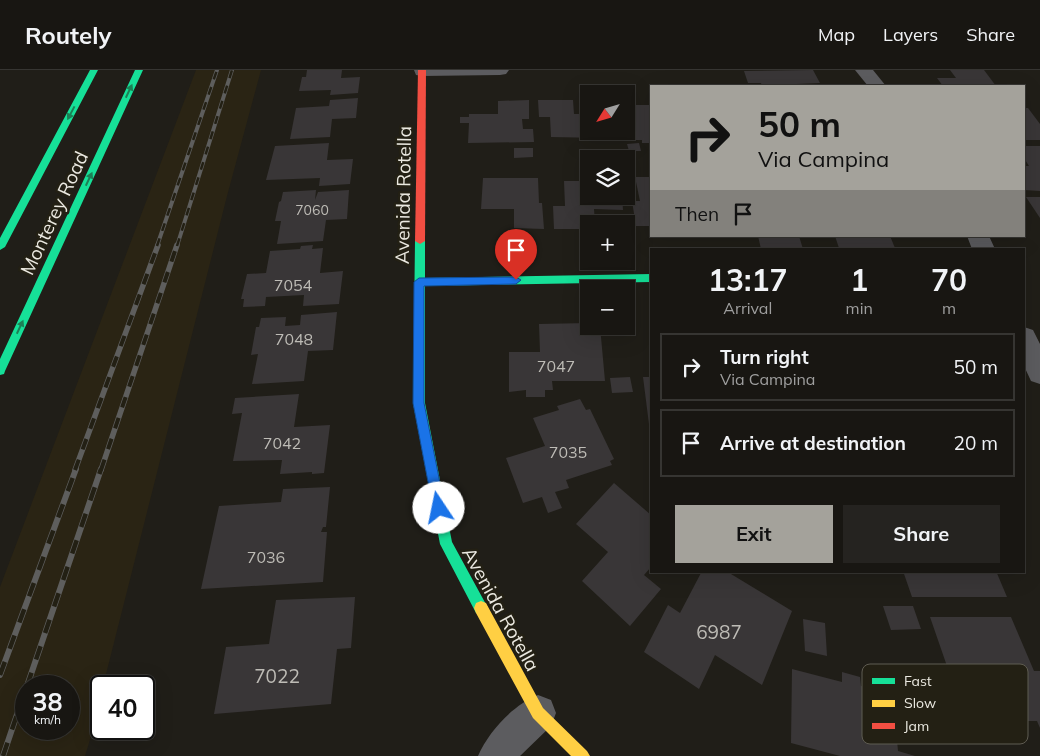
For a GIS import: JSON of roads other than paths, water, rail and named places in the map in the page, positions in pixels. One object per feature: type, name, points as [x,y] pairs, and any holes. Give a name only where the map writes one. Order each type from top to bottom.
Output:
[{"type":"street","name":"Monterey Road","points":[[0,247],[94,70]]},
{"type":"street","name":"Monterey Road","points":[[0,371],[139,70]]},
{"type":"street","points":[[422,71],[500,70]]},
{"type":"street","points":[[864,70],[876,85]]},
{"type":"street","name":"Avenida Rotella","points":[[422,71],[419,403],[446,544],[538,713],[582,756]]},
{"type":"street","points":[[419,282],[650,278]]},
{"type":"street","points":[[1025,339],[1040,373]]},
{"type":"street","points":[[497,756],[506,744],[538,713]]},
{"type":"railway","points":[[157,246],[217,70]]},
{"type":"railway","points":[[177,246],[232,70]]},
{"type":"railway","points":[[75,470],[158,245]]},
{"type":"railway","points":[[101,470],[177,245]]},
{"type":"railway","points":[[0,675],[76,469]]},
{"type":"railway","points":[[31,675],[101,469]]},
{"type":"railway","points":[[3,756],[15,721]]}]
